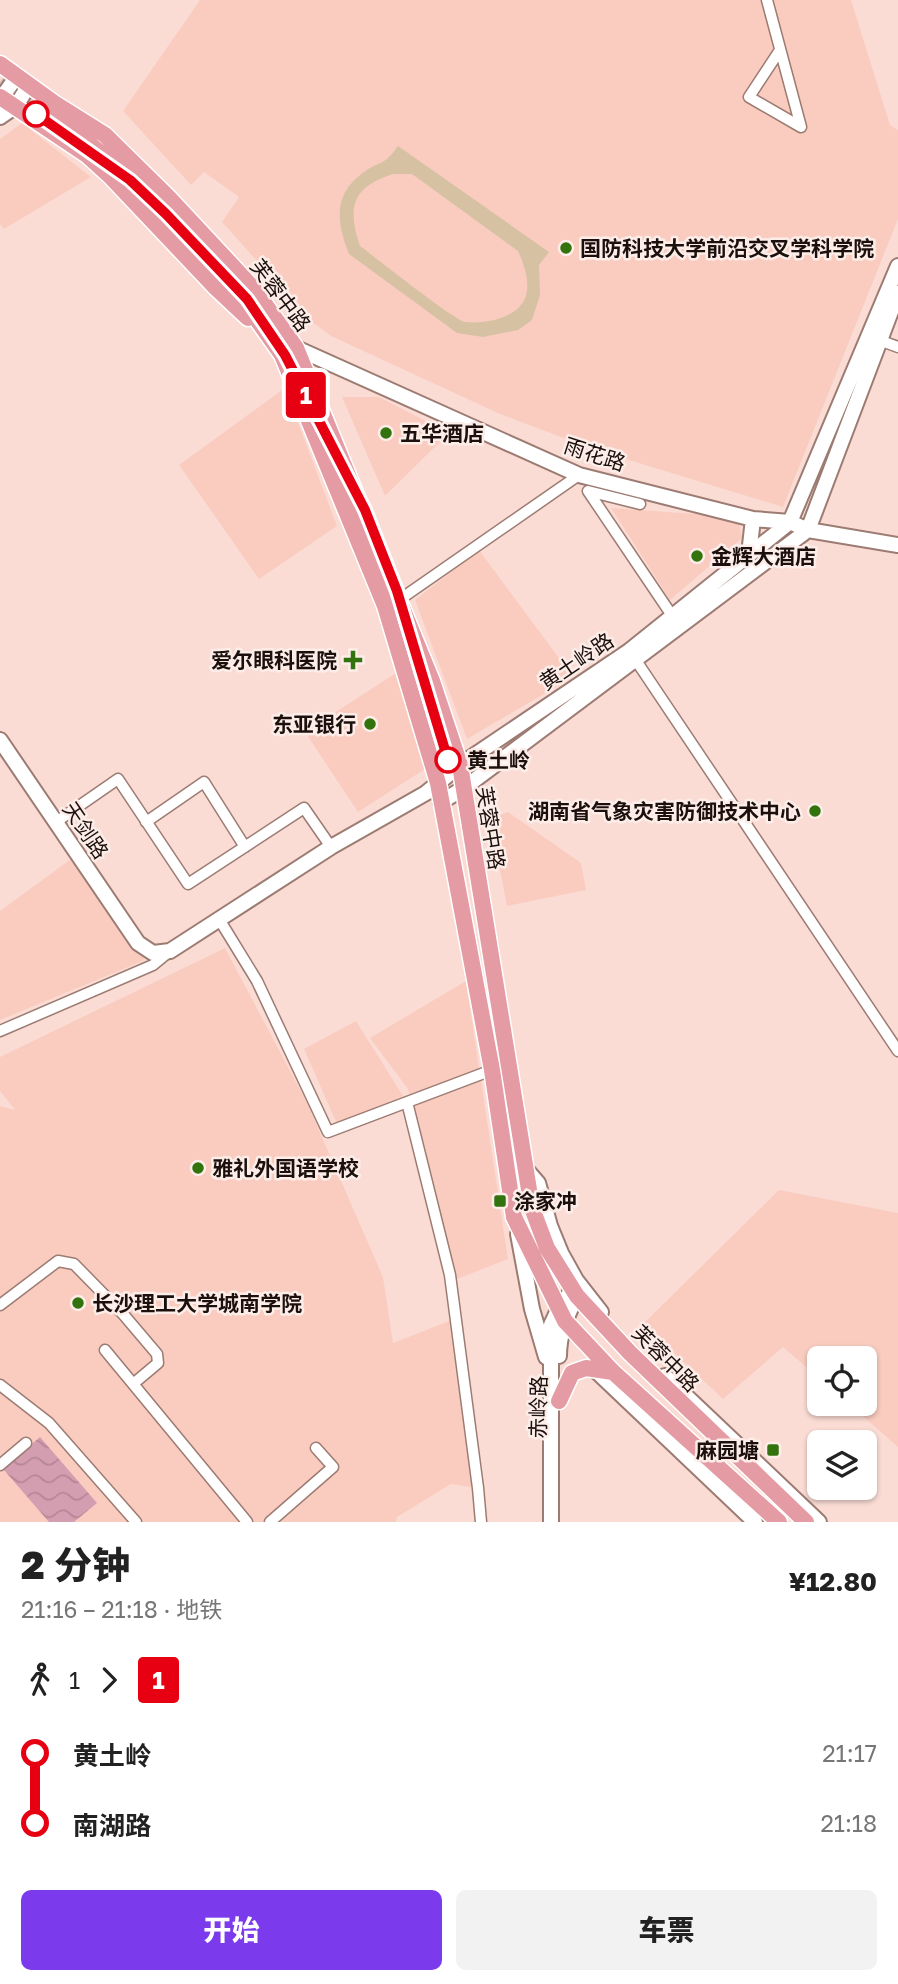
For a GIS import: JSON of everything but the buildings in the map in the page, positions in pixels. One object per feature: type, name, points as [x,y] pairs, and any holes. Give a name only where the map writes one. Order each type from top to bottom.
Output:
[{"type":"main road","name":"芙蓉中路","points":[[0,64],[105,135],[169,198],[254,289],[296,348],[432,681],[460,765],[524,1167],[532,1208],[547,1248],[575,1293],[630,1353],[806,1522]]},
{"type":"main road","points":[[5,101],[87,155],[243,315],[266,331]]},
{"type":"main road","name":"芙蓉中路","points":[[42,110],[69,127],[121,170],[236,290],[282,355],[385,606],[438,783],[492,1070],[514,1217],[562,1314],[613,1372],[779,1522]]},
{"type":"main road","points":[[559,1401],[572,1373],[586,1368],[613,1372]]},
{"type":"street","points":[[767,0],[801,127],[749,97],[780,50]]},
{"type":"street","points":[[0,117],[5,101],[23,80]]},
{"type":"street","name":"黄土岭路","points":[[441,802],[464,788],[632,655],[673,617],[790,522],[898,266]]},
{"type":"street","points":[[808,530],[898,293]]},
{"type":"street","points":[[879,340],[898,347]]},
{"type":"street","name":"雨花路","points":[[296,348],[579,475],[753,519],[790,522],[808,530],[898,545]]},
{"type":"street","points":[[399,600],[579,475]]},
{"type":"street","points":[[640,504],[588,491],[673,617]]},
{"type":"street","points":[[749,554],[753,519]]},
{"type":"street","name":"黄土岭路","points":[[170,951],[331,847],[438,783],[460,765],[632,655],[808,530]]},
{"type":"street","points":[[632,655],[898,1051]]},
{"type":"street","name":"天剑路","points":[[0,740],[138,943],[153,953],[170,951]]},
{"type":"street","points":[[56,822],[118,779],[188,884],[304,808],[331,847]]},
{"type":"street","points":[[146,822],[204,782],[245,847]]},
{"type":"street","points":[[219,919],[257,981],[328,1132],[492,1070]]},
{"type":"street","points":[[0,1031],[153,965],[170,951]]},
{"type":"street","points":[[407,1102],[450,1275],[481,1522]]},
{"type":"street","points":[[524,1167],[538,1183],[561,1253],[594,1304],[613,1326],[819,1522]]},
{"type":"street","name":"赤岭路","points":[[514,1217],[532,1309],[550,1372]]},
{"type":"street","points":[[0,1305],[58,1261],[74,1264],[123,1314],[157,1354],[158,1363],[133,1384]]},
{"type":"street","name":"赤岭路","points":[[551,1522],[551,1325],[562,1314],[575,1293]]},
{"type":"street","name":"赤岭路","points":[[558,1522],[559,1344],[562,1314]]},
{"type":"street","points":[[105,1350],[247,1522]]},
{"type":"street","points":[[594,1369],[755,1522]]},
{"type":"street","points":[[0,1385],[49,1423],[136,1522]]},
{"type":"street","points":[[0,1465],[26,1443]]},
{"type":"street","points":[[270,1522],[333,1467],[317,1448]]},
{"type":"shaded area","name":"国防科技大学前沿交叉学科学院","points":[[200,0],[851,0],[890,125],[898,130],[898,219],[783,507],[593,449],[500,414],[331,336],[312,322],[222,222],[239,197],[204,172],[191,185],[123,111]]},
{"type":"shaded area","points":[[22,123],[91,177],[4,229],[0,224],[0,139]]},
{"type":"shaded area","points":[[398,146],[549,252],[539,265],[540,295],[532,320],[518,330],[483,337],[457,333],[349,254],[341,230],[342,199],[354,180],[393,153]],"holes":[[[393,174],[412,174],[518,251],[525,271],[527,294],[515,311],[494,320],[465,322],[431,300],[360,246],[354,210],[361,192],[379,179]]]},
{"type":"shaded area","points":[[285,388],[337,526],[259,579],[179,465]]},
{"type":"shaded area","points":[[342,397],[379,397],[449,433],[385,496]]},
{"type":"shaded area","points":[[611,508],[738,517],[742,538],[670,600]]},
{"type":"shaded area","points":[[479,550],[573,677],[467,739],[415,600]]},
{"type":"shaded area","points":[[396,673],[425,769],[358,812],[305,732]]},
{"type":"shaded area","points":[[508,812],[581,863],[586,890],[507,906],[490,819]]},
{"type":"shaded area","points":[[71,859],[145,960],[0,1020],[0,911]]},
{"type":"shaded area","points":[[225,948],[307,1103],[383,1277],[393,1343],[457,1318],[478,1488],[451,1484],[397,1517],[396,1522],[0,1522],[0,1106],[15,1110],[0,1091],[0,1057]]},
{"type":"shaded area","points":[[466,981],[508,1259],[457,1279],[408,1089],[370,1038]]},
{"type":"shaded area","points":[[356,1021],[403,1096],[337,1124],[304,1049]]},
{"type":"shaded area","points":[[779,1190],[898,1213],[898,1447],[863,1416],[877,1416],[877,1346],[807,1346],[807,1368],[783,1347],[723,1399],[643,1324]]},
{"type":"water","points":[[40,1437],[97,1503],[74,1522],[49,1522],[3,1469]]},
{"type":"tunnel","points":[[0,82],[42,109]]},
{"type":"metro line","name":"1","points":[[36,114],[130,180],[166,214],[247,299],[285,355],[365,510],[397,591],[448,760]]},
{"type":"place","name":"国防科技大学前沿交叉学科学院","points":[[566,248]]},
{"type":"place","name":"五华酒店","points":[[386,433]]},
{"type":"place","name":"金辉大酒店","points":[[697,556]]},
{"type":"place","name":"爱尔眼科医院","points":[[353,660]]},
{"type":"place","name":"东亚银行","points":[[370,724]]},
{"type":"place","name":"黄土岭","points":[[448,760]]},
{"type":"place","name":"湖南省气象灾害防御技术中心","points":[[815,811]]},
{"type":"place","name":"雅礼外国语学校","points":[[198,1168]]},
{"type":"place","name":"涂家冲","points":[[500,1201]]},
{"type":"place","name":"长沙理工大学城南学院","points":[[78,1303]]},
{"type":"place","name":"麻园塘","points":[[773,1450]]}]
